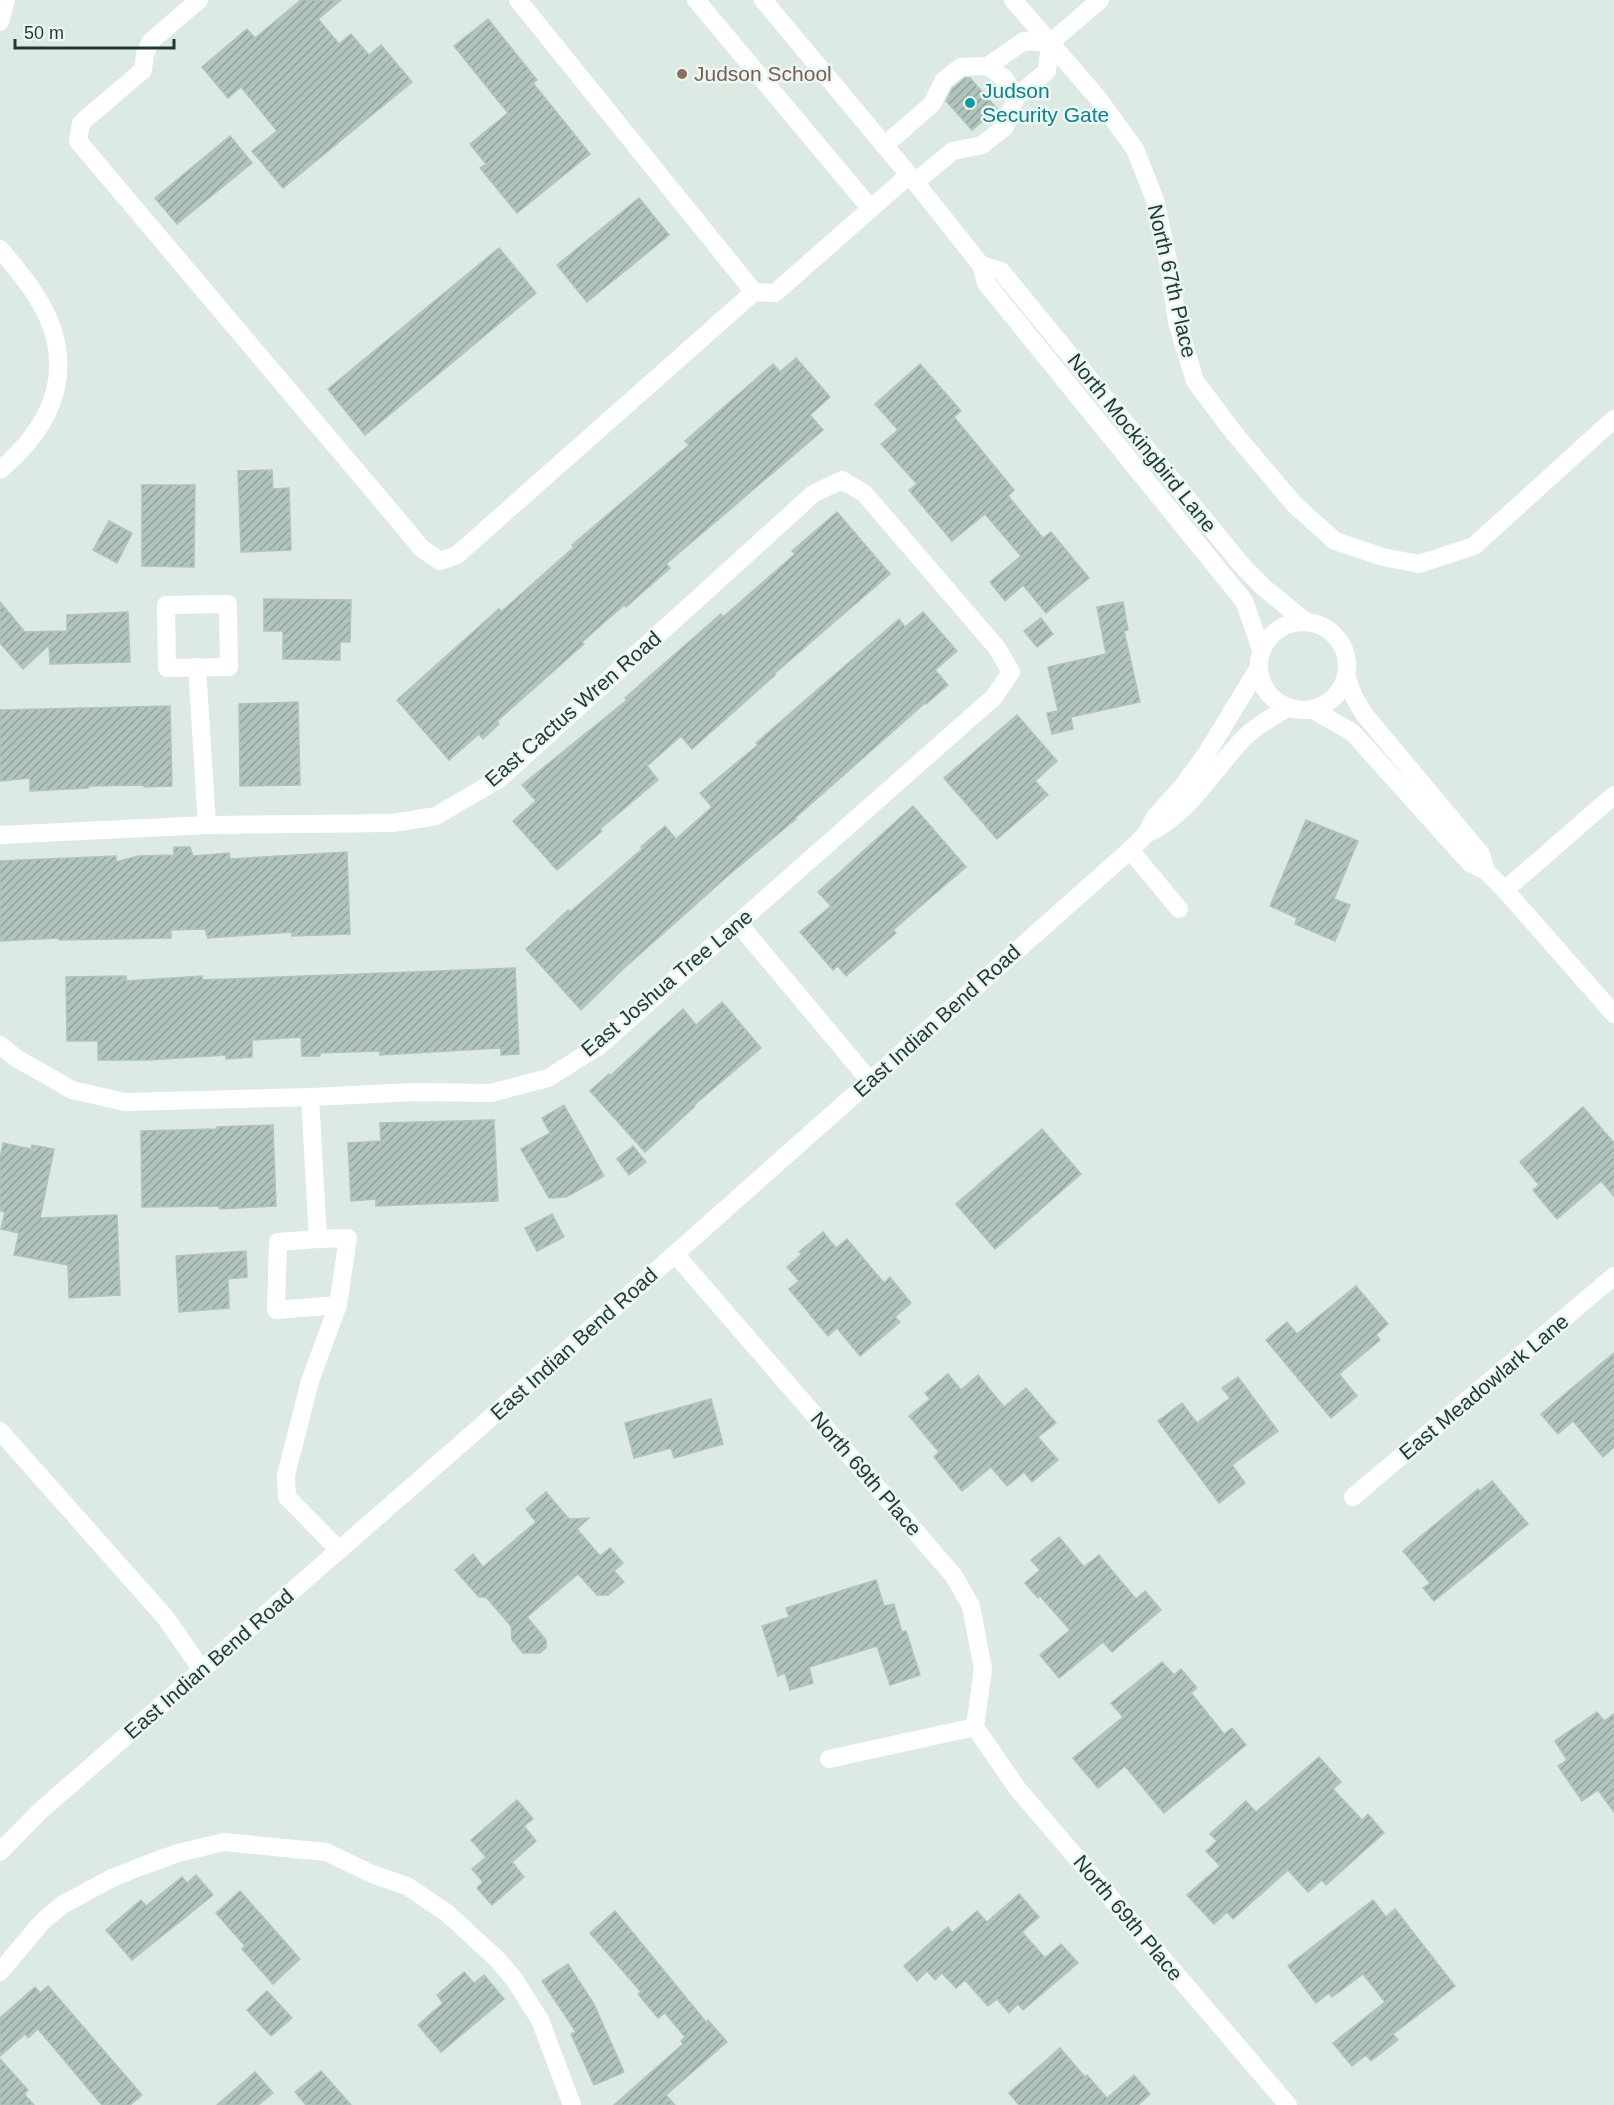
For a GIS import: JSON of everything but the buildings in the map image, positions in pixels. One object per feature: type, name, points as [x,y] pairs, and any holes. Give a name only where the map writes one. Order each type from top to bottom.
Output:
[{"type":"street","points":[[0,22],[6,0]]},
{"type":"street","points":[[199,0],[152,41],[145,54],[143,70],[81,123],[78,141],[421,548],[440,561],[457,555],[754,292],[775,293],[871,209],[912,179],[953,151],[982,145],[1005,127],[1016,97],[1047,71],[1050,43],[1100,0]]},
{"type":"street","points":[[518,0],[754,292]]},
{"type":"street","points":[[696,0],[871,209]]},
{"type":"street","name":"North Mockingbird Lane","points":[[763,0],[981,265],[986,283],[1244,601],[1262,649]]},
{"type":"street","name":"North 67th Place","points":[[1013,0],[1097,98],[1135,148],[1155,200],[1177,322],[1195,381],[1294,504],[1335,541],[1383,557],[1419,564],[1474,546],[1614,419]]},
{"type":"street","points":[[885,146],[932,104],[944,80],[961,67],[988,66],[1024,41],[1050,43]]},
{"type":"street","points":[[988,66],[1005,79],[1016,97]]},
{"type":"street","points":[[0,249],[33,291],[48,320],[57,343],[58,373],[52,402],[42,426],[26,447],[0,470]]},
{"type":"street","name":"North Mockingbird Lane","points":[[981,265],[1001,271],[1263,587],[1306,622],[1330,631],[1345,652],[1346,675],[1353,695],[1364,714],[1481,854],[1486,871]]},
{"type":"street","name":"East Cactus Wren Road","points":[[0,835],[207,825],[393,823],[436,816],[499,779],[813,494],[842,480],[864,493],[998,648],[1011,672]]},
{"type":"street","points":[[228,604],[229,667],[197,667],[167,668],[166,605],[228,604]]},
{"type":"street","points":[[1287,708],[1269,694],[1261,681],[1258,669],[1262,649],[1268,640],[1285,626],[1294,622],[1306,622]]},
{"type":"street","points":[[197,667],[207,825]]},
{"type":"street","name":"East Indian Bend Road","points":[[0,1852],[39,1812],[675,1254],[1130,850],[1146,834],[1155,817],[1182,787],[1207,753],[1258,669]]},
{"type":"street","name":"East Joshua Tree Lane","points":[[0,1046],[16,1058],[72,1090],[125,1102],[415,1092],[491,1093],[548,1078],[598,1046],[994,697],[1011,672]]},
{"type":"street","points":[[1312,710],[1323,706],[1333,698],[1341,688],[1346,675]]},
{"type":"street","name":"North Mockingbird Lane","points":[[1287,708],[1301,711],[1312,710],[1349,729],[1470,863],[1486,871],[1505,890],[1614,1014]]},
{"type":"street","name":"East Indian Bend Road","points":[[1146,834],[1163,827],[1191,801],[1247,735],[1287,708]]},
{"type":"street","points":[[1505,890],[1614,795]]},
{"type":"street","points":[[1130,850],[1179,909]]},
{"type":"street","points":[[738,923],[870,1081]]},
{"type":"street","points":[[310,1097],[318,1239]]},
{"type":"street","points":[[338,1305],[276,1310],[278,1242],[348,1238],[338,1305],[310,1381],[286,1475],[287,1497],[339,1550]]},
{"type":"street","name":"North 69th Place","points":[[675,1254],[954,1576],[971,1606],[983,1669],[975,1727],[1017,1788],[1288,2105]]},
{"type":"street","name":"East Meadowlark Lane","points":[[1353,1497],[1614,1276]]},
{"type":"street","points":[[0,1431],[165,1617],[202,1670]]},
{"type":"street","points":[[829,1759],[975,1727]]},
{"type":"street","points":[[0,1972],[42,1922],[62,1905],[112,1878],[142,1866],[178,1853],[224,1842],[326,1852],[372,1874],[407,1886],[447,1913],[498,1960],[514,1979],[540,2020],[572,2105]]},
{"type":"place","name":"Judson School","points":[[682,74]]},
{"type":"place","name":"Judson Security Gate","points":[[970,103]]}]
